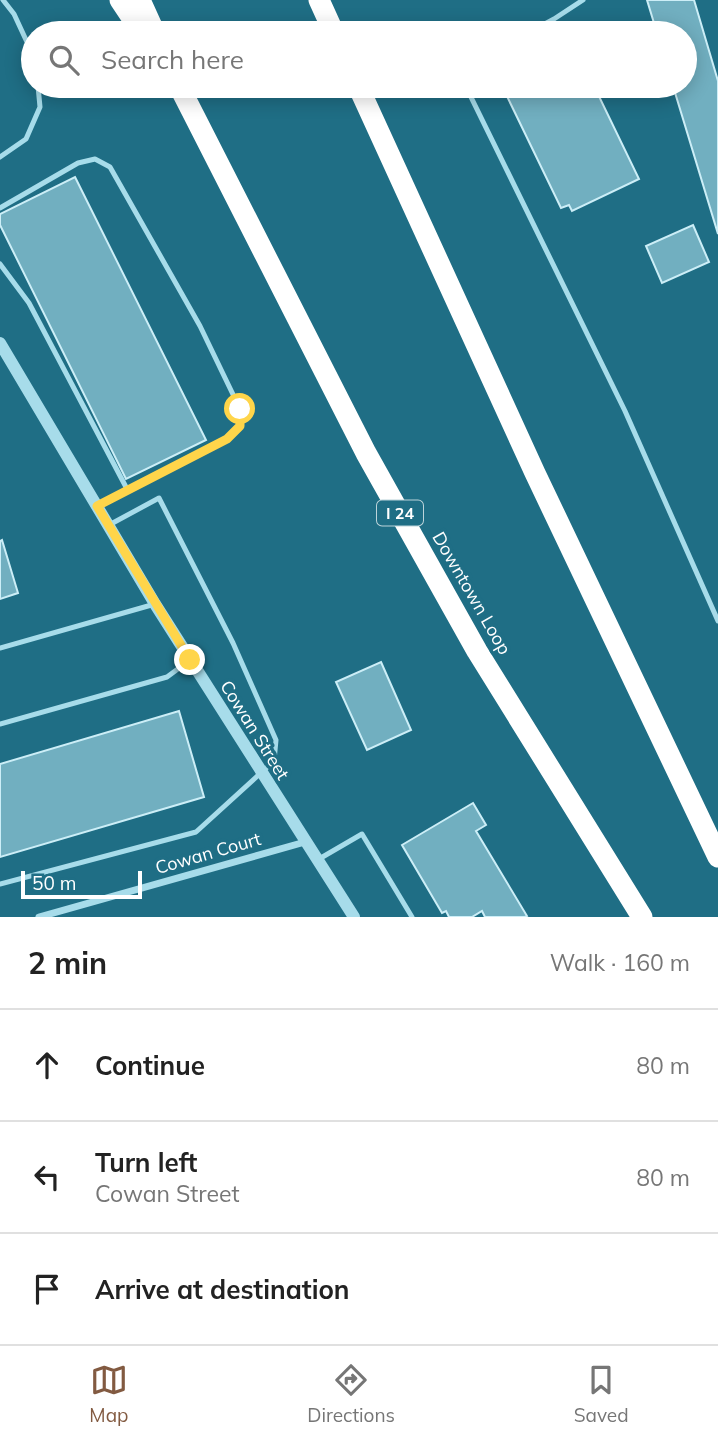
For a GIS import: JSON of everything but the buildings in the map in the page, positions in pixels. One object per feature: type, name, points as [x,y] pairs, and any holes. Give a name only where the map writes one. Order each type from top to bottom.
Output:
[{"type":"highway","points":[[120,0],[134,21]]},
{"type":"highway","points":[[140,0],[150,21]]},
{"type":"highway","points":[[319,0],[329,21]]},
{"type":"highway","name":"Downtown Loop","points":[[184,98],[366,453],[477,651],[642,917]]},
{"type":"highway","points":[[364,98],[535,472],[718,857]]},
{"type":"street","name":"Cowan Street","points":[[0,343],[155,604],[354,917]]},
{"type":"street","name":"Cowan Court","points":[[39,917],[305,842]]},
{"type":"lane","points":[[3,0],[14,13],[21,28]]},
{"type":"lane","points":[[550,21],[583,0]]},
{"type":"lane","points":[[1,156],[26,139],[40,107],[39,98]]},
{"type":"lane","points":[[471,98],[625,411],[718,621]]},
{"type":"lane","points":[[0,208],[78,163],[95,159],[110,167],[200,327],[240,409],[240,426],[227,439],[97,506]]},
{"type":"lane","points":[[0,264],[29,303],[127,489]]},
{"type":"lane","points":[[0,884],[196,832],[274,761],[276,740],[233,643],[159,498],[108,526]]},
{"type":"lane","points":[[0,648],[155,604]]},
{"type":"lane","points":[[0,724],[167,677],[190,660]]},
{"type":"lane","points":[[317,860],[362,834],[412,917]]},
{"type":"route","points":[[190,660],[97,506],[227,439],[240,426],[240,409]]}]
